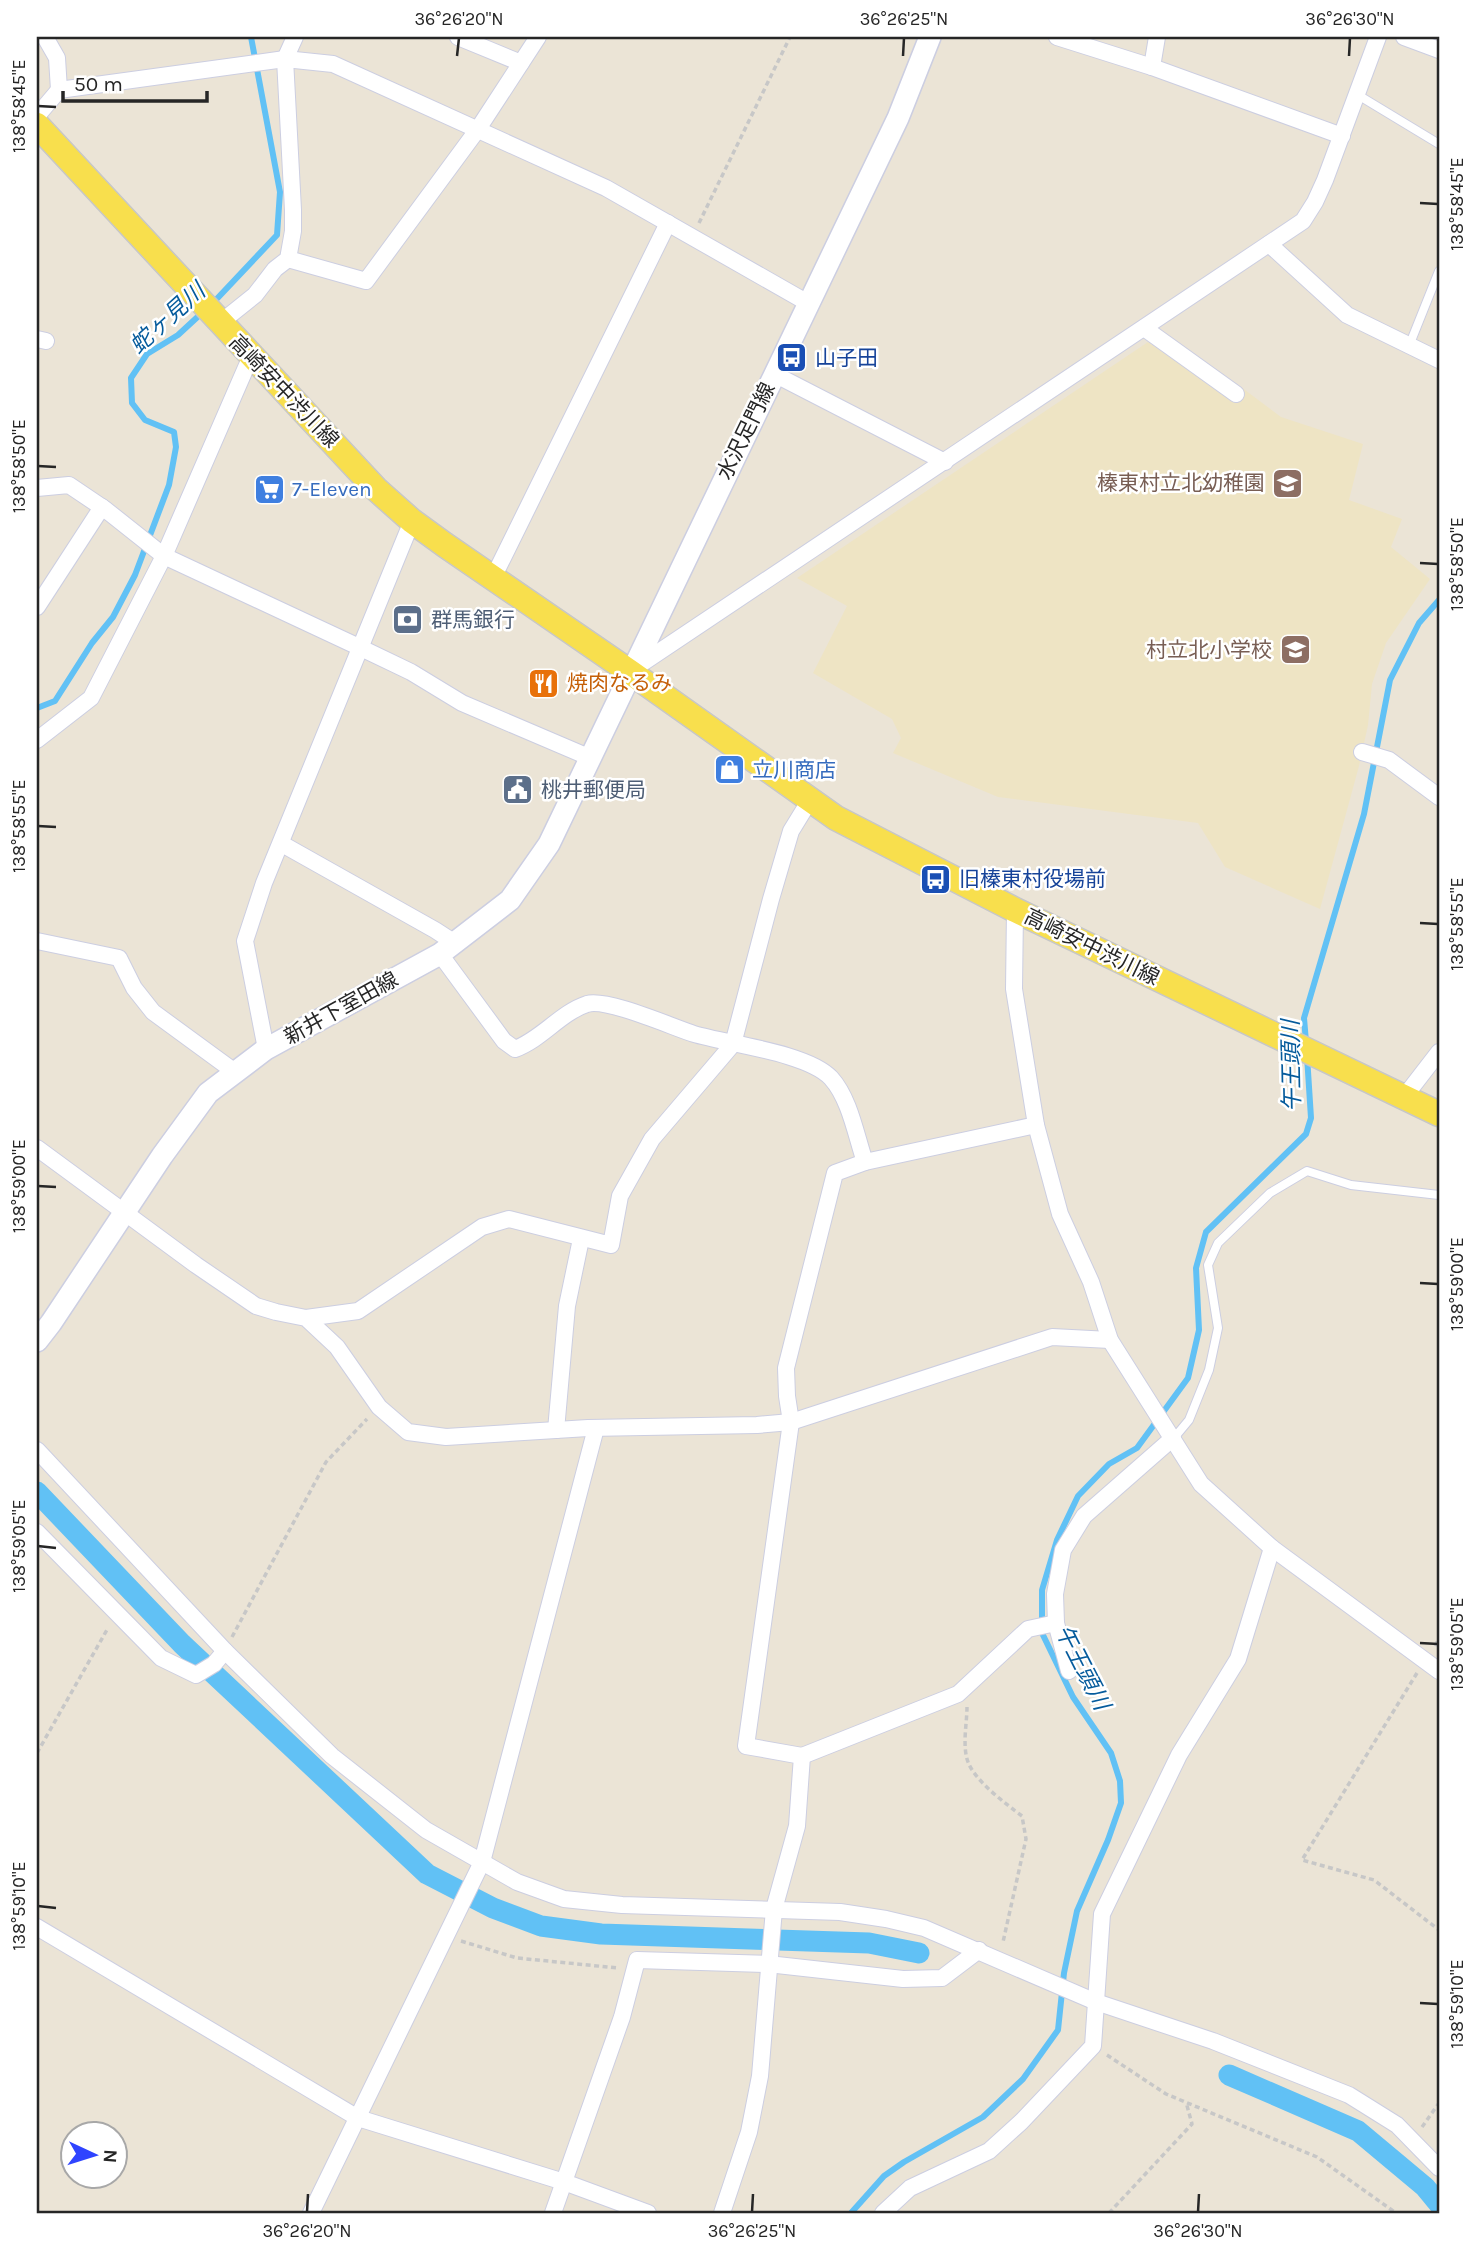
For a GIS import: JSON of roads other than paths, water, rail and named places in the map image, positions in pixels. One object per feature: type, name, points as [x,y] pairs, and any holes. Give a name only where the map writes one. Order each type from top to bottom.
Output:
[{"type":"main road","name":"水沢足門線","points":[[630,672],[898,118],[930,37]]},
{"type":"main road","name":"高崎安中渋川線","points":[[37,125],[376,489],[412,521],[836,818],[1015,910],[1439,1114]]},
{"type":"main road","name":"新井下室田線","points":[[37,1341],[162,1156],[208,1093],[266,1049],[447,948],[510,900],[549,844],[630,672]]},
{"type":"street","points":[[46,37],[57,58],[59,90]]},
{"type":"street","points":[[220,323],[255,295],[275,270],[288,260],[293,210],[285,60],[295,37]]},
{"type":"street","points":[[458,37],[521,63]]},
{"type":"street","points":[[288,260],[366,281],[478,129],[538,37]]},
{"type":"street","points":[[1057,37],[1152,67],[1342,136]]},
{"type":"street","points":[[1152,67],[1157,37]]},
{"type":"street","points":[[630,672],[1303,221],[1315,202],[1342,136],[1378,37]]},
{"type":"street","points":[[1404,37],[1439,50]]},
{"type":"street","points":[[37,116],[59,90],[285,60],[333,64],[606,188],[808,303]]},
{"type":"street","points":[[493,578],[668,223]]},
{"type":"street","points":[[1269,244],[1348,315],[1439,360]]},
{"type":"street","points":[[1144,328],[1236,394]]},
{"type":"street","points":[[37,740],[91,698],[164,556],[251,356]]},
{"type":"street","points":[[774,374],[946,462]]},
{"type":"street","points":[[37,488],[69,485],[102,507],[164,556],[361,648],[463,703],[591,758]]},
{"type":"street","points":[[37,607],[102,507]]},
{"type":"street","points":[[266,1049],[245,941],[264,883],[412,521]]},
{"type":"street","points":[[1362,752],[1389,760],[1439,797]]},
{"type":"street","points":[[37,1147],[256,1306],[306,1318],[358,1311],[482,1227],[509,1219],[611,1245],[620,1196],[652,1139],[733,1044],[791,831],[810,800]]},
{"type":"street","points":[[282,844],[435,930],[504,1041],[515,1049],[528,1044],[565,1015],[589,1003],[610,1004],[697,1035],[804,1062],[830,1077],[843,1099],[865,1162]]},
{"type":"street","points":[[1015,910],[1014,989],[1036,1125],[1060,1214],[1091,1282],[1110,1340],[1201,1484],[1272,1548],[1439,1671]]},
{"type":"street","points":[[37,941],[119,958],[134,988],[153,1013],[236,1072]]},
{"type":"street","points":[[1405,1096],[1439,1052]]},
{"type":"street","points":[[1036,1125],[865,1162],[835,1173],[786,1368],[791,1422],[746,1746],[802,1756],[958,1694],[1028,1629],[1056,1623]]},
{"type":"street","points":[[556,1430],[567,1306],[581,1239]]},
{"type":"street","points":[[306,1318],[337,1347],[379,1407],[408,1432],[446,1437],[596,1428],[791,1422],[1052,1337],[1110,1340]]},
{"type":"street","points":[[311,2213],[482,1862],[596,1428]]},
{"type":"street","points":[[1069,1671],[1056,1623],[1055,1594],[1063,1550],[1084,1516],[1170,1434]]},
{"type":"street","points":[[37,1450],[225,1651],[332,1756],[426,1830],[517,1882],[564,1899],[622,1905],[840,1912],[925,1928],[1096,2001],[1213,2040],[1349,2095],[1397,2125],[1439,2168]]},
{"type":"street","points":[[37,1532],[161,1658],[196,1675],[214,1664],[225,1651]]},
{"type":"street","points":[[883,2213],[911,2188],[989,2151],[1021,2122],[1093,2046],[1102,1914],[1179,1755],[1238,1660],[1272,1548]]},
{"type":"street","points":[[722,2213],[749,2132],[760,2076],[774,1909],[797,1826],[802,1756]]},
{"type":"street","points":[[37,1927],[358,2118],[564,2182],[648,2213]]},
{"type":"street","points":[[553,2213],[622,2017],[637,1960],[768,1964],[903,1979],[942,1978],[979,1950]]},
{"type":"lane","points":[[1358,95],[1439,144]]},
{"type":"lane","points":[[1409,346],[1439,271]]},
{"type":"lane","points":[[1170,1434],[1189,1420],[1209,1370],[1218,1328],[1208,1265],[1218,1243],[1270,1193],[1307,1171],[1351,1185],[1439,1195]]},
{"type":"waterway","name":"蛇ヶ見川","points":[[212,304],[277,235],[280,192],[251,37]]},
{"type":"waterway","name":"蛇ヶ見川","points":[[37,708],[55,701],[92,643],[113,617],[135,575],[169,485],[176,447],[174,432],[145,420],[132,403],[131,378],[147,354],[178,335],[204,311]]},
{"type":"waterway","name":"午王頭川","points":[[1306,1042],[1304,1018],[1364,814],[1390,680],[1419,623],[1439,600]]},
{"type":"waterway","name":"午王頭川","points":[[851,2213],[884,2176],[983,2117],[1023,2079],[1058,2030],[1064,1973],[1077,1911],[1121,1803],[1120,1781],[1111,1753],[1073,1697],[1042,1633],[1042,1590],[1057,1540],[1078,1496],[1109,1464],[1137,1448],[1188,1378],[1199,1330],[1196,1268],[1206,1232],[1306,1134],[1311,1118],[1307,1056]]},
{"type":"waterway","points":[[37,1492],[182,1644],[427,1874],[493,1908],[541,1926],[601,1934],[869,1943],[919,1953]]},
{"type":"waterway","points":[[1229,2075],[1358,2131],[1425,2187],[1439,2204]]},
{"type":"place","name":"山子田","points":[[792,358]]},
{"type":"place","name":"榛東村立北幼稚園","points":[[1288,483]]},
{"type":"place","name":"7-Eleven","points":[[269,489]]},
{"type":"place","name":"群馬銀行","points":[[408,620]]},
{"type":"place","name":"村立北小学校","points":[[1295,650]]},
{"type":"place","name":"焼肉なるみ","points":[[544,683]]},
{"type":"place","name":"立川商店","points":[[729,770]]},
{"type":"place","name":"桃井郵便局","points":[[518,790]]},
{"type":"place","name":"旧榛東村役場前","points":[[936,879]]}]
